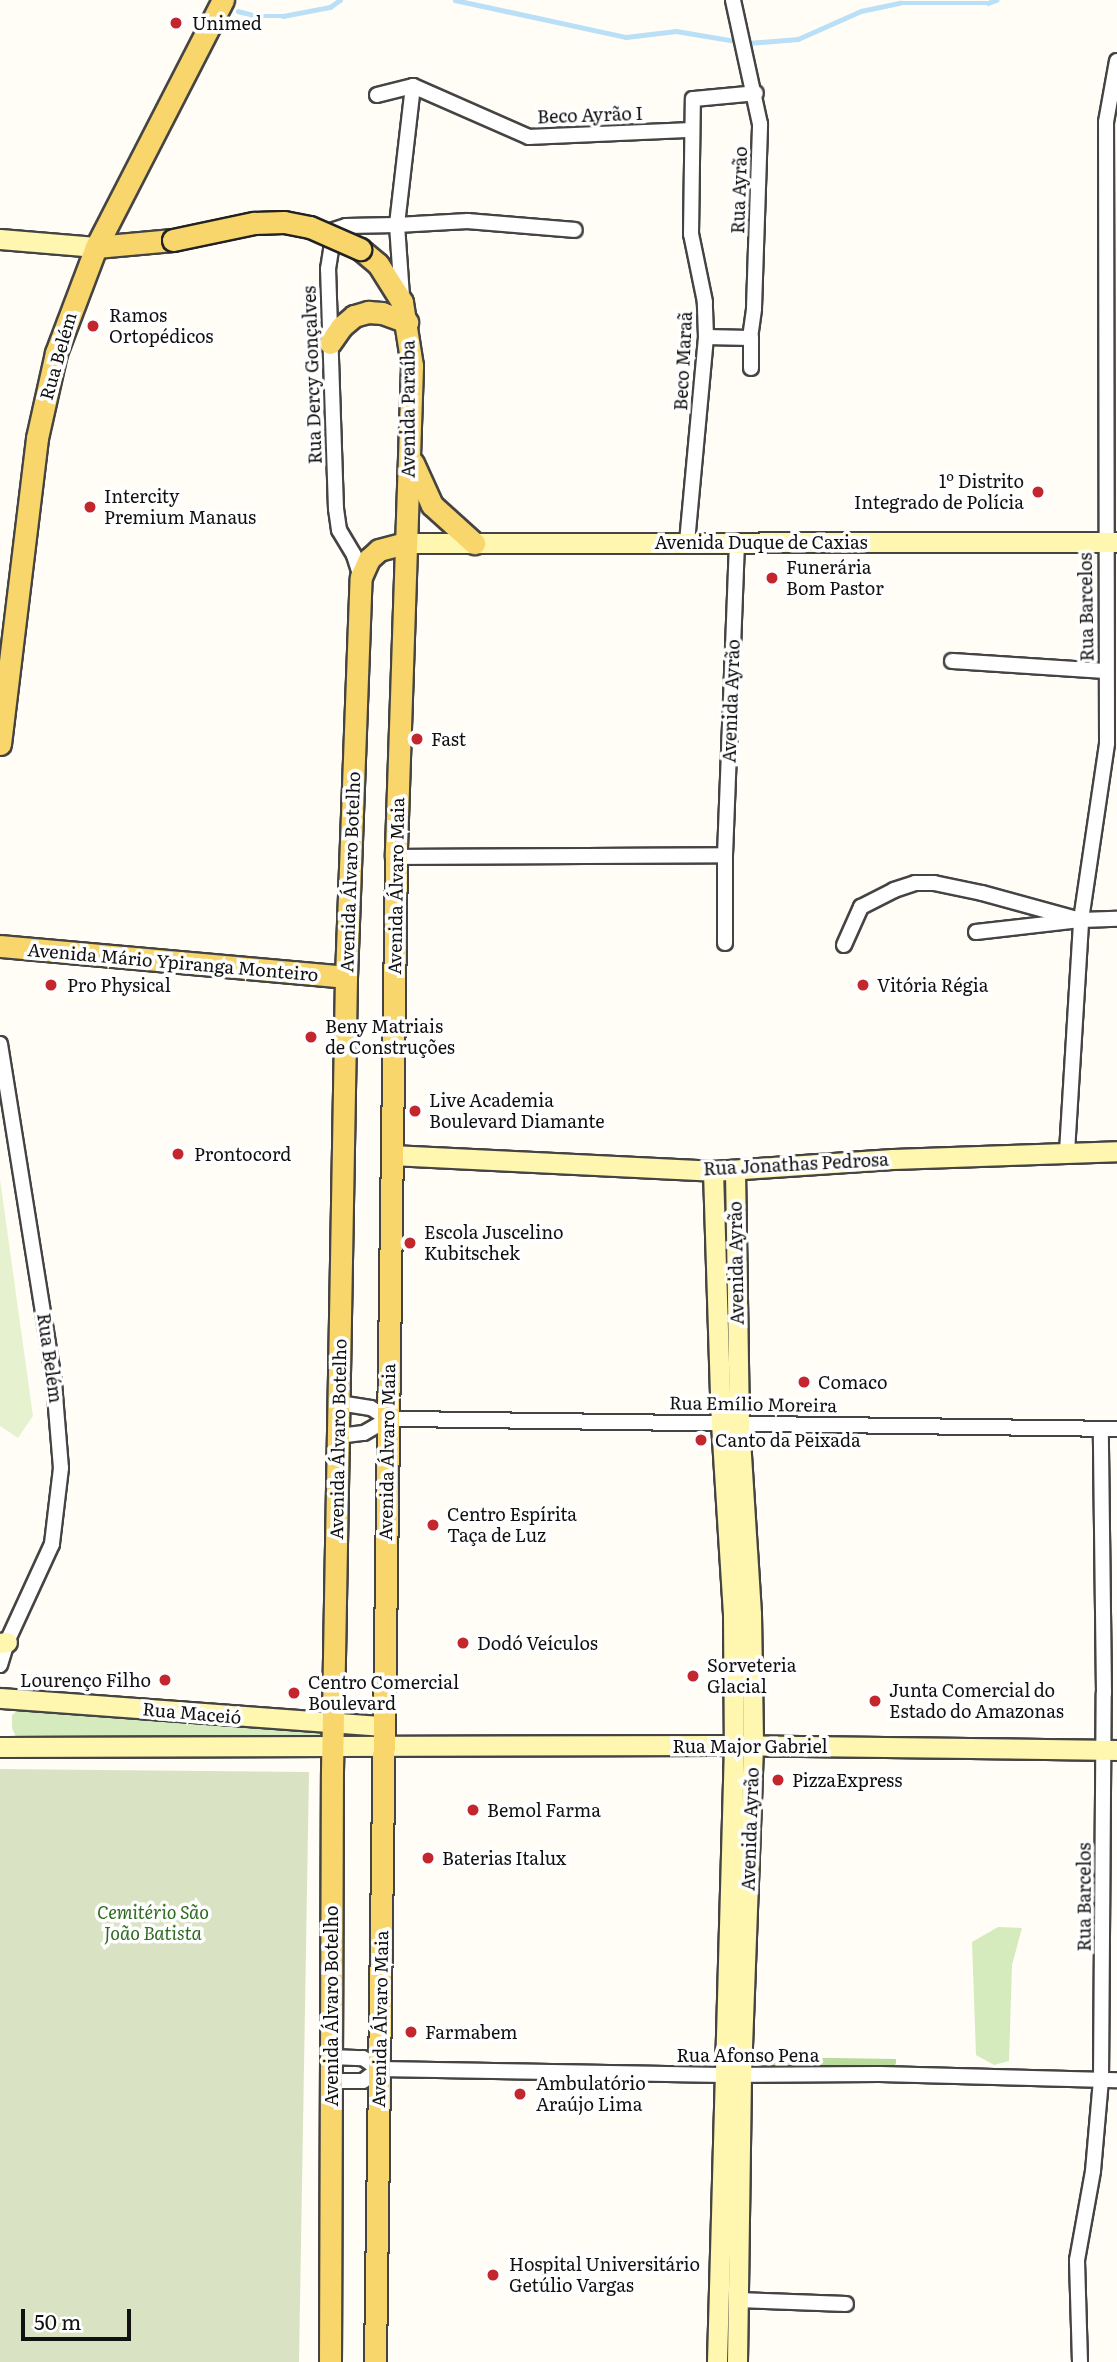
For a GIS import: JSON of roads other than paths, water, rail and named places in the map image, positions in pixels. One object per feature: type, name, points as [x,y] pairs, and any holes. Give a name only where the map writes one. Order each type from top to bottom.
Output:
[{"type":"main road","name":"Rua Belém","points":[[0,744],[37,438],[56,353],[96,247],[223,0]]},
{"type":"main road","name":"Avenida Paraíba","points":[[96,247],[173,240],[254,223],[284,222],[319,230],[360,249],[378,264],[404,312],[412,366],[406,543]]},
{"type":"main road","points":[[330,343],[341,327],[354,316],[368,312],[404,312]]},
{"type":"main road","points":[[410,452],[416,475],[432,505],[474,542]]},
{"type":"main road","points":[[361,577],[369,559],[379,550],[406,543]]},
{"type":"main road","name":"Avenida Álvaro Maia","points":[[376,2362],[391,1155],[396,857],[406,543]]},
{"type":"main road","name":"Avenida Álvaro Botelho","points":[[330,2362],[330,2057],[338,1436],[346,977],[361,577]]},
{"type":"main road","name":"Avenida Mário Ypiranga Monteiro","points":[[0,946],[346,977]]},
{"type":"street","name":"Rua Ayrão","points":[[733,0],[760,124],[751,368]]},
{"type":"street","name":"Rua Barcelos","points":[[1067,1152],[1081,920],[1112,743],[1106,671],[1111,542],[1111,123],[1117,61]]},
{"type":"street","points":[[377,95],[413,86],[397,225],[404,312]]},
{"type":"street","name":"Beco Ayrão I","points":[[413,86],[529,137],[691,130]]},
{"type":"street","name":"Beco Maraã","points":[[687,542],[706,337],[705,302],[691,233],[693,99],[755,93]]},
{"type":"street","points":[[397,225],[468,221],[575,230]]},
{"type":"street","name":"Rua Dercy Gonçalves","points":[[361,577],[354,555],[339,530],[336,509],[328,269],[334,230],[346,226],[397,225]]},
{"type":"street","points":[[0,239],[96,247]]},
{"type":"street","points":[[706,337],[751,337]]},
{"type":"street","name":"Avenida Ayrão","points":[[725,943],[725,855],[737,542]]},
{"type":"street","name":"Avenida Duque de Caxias","points":[[406,543],[1111,542]]},
{"type":"street","points":[[952,661],[1106,671]]},
{"type":"street","points":[[396,857],[725,855]]},
{"type":"street","points":[[844,945],[861,906],[915,883],[934,883],[982,893],[1081,920]]},
{"type":"street","points":[[976,932],[1081,920],[1117,919]]},
{"type":"street","name":"Rua Belém","points":[[0,1044],[54,1383],[61,1468],[52,1544],[4,1642],[0,1665]]},
{"type":"street","name":"Rua Jonathas Pedrosa","points":[[391,1155],[735,1171],[892,1159],[1117,1151]]},
{"type":"street","name":"Avenida Ayrão","points":[[713,1171],[742,1615],[743,1746],[732,2075],[717,2362]]},
{"type":"street","name":"Avenida Ayrão","points":[[730,1423],[735,1171]]},
{"type":"street","name":"Rua Emílio Moreira","points":[[339,1403],[371,1408],[388,1419]]},
{"type":"street","name":"Rua Emílio Moreira","points":[[338,1436],[364,1433],[388,1419],[1117,1429]]},
{"type":"street","name":"Rua Barcelos","points":[[1080,2362],[1077,2260],[1093,2171],[1101,2080],[1110,1750],[1101,1429]]},
{"type":"street","name":"Rua Maceió","points":[[0,1698],[334,1724],[384,1736]]},
{"type":"street","name":"Rua Maceió","points":[[0,1747],[333,1747],[384,1736]]},
{"type":"street","name":"Rua Major Gabriel","points":[[384,1736],[743,1746],[1110,1750]]},
{"type":"street","name":"Rua Afonso Pena","points":[[330,2057],[363,2058],[379,2069],[732,2075],[880,2074],[1117,2080]]},
{"type":"street","name":"Rua Afonso Pena","points":[[330,2081],[362,2081],[379,2069]]},
{"type":"street","name":"Avenida Ayrão","points":[[732,2075],[737,2362]]},
{"type":"street","points":[[738,2300],[846,2304]]},
{"type":"waterway","points":[[238,11],[257,16],[283,16],[330,7],[340,0]]},
{"type":"waterway","points":[[455,0],[626,37],[676,31],[748,43],[798,39],[861,11],[900,3],[988,3],[996,0]]},
{"type":"place","name":"Unimed","points":[[176,23]]},
{"type":"place","name":"Ramos Ortopédicos","points":[[93,326]]},
{"type":"place","name":"1º Distrito Integrado de Polícia","points":[[1038,492]]},
{"type":"place","name":"Intercity Premium Manaus","points":[[90,507]]},
{"type":"place","name":"Funerária Bom Pastor","points":[[772,578]]},
{"type":"place","name":"Fast","points":[[417,739]]},
{"type":"place","name":"Pro Physical","points":[[51,985]]},
{"type":"place","name":"Vitória Régia","points":[[863,985]]},
{"type":"place","name":"Beny Matriais de Construções","points":[[311,1037]]},
{"type":"place","name":"Live Academia Boulevard Diamante","points":[[415,1111]]},
{"type":"place","name":"Prontocord","points":[[178,1154]]},
{"type":"place","name":"Escola Juscelino Kubitschek","points":[[410,1243]]},
{"type":"place","name":"Comaco","points":[[804,1382]]},
{"type":"place","name":"Canto da Peixada","points":[[701,1440]]},
{"type":"place","name":"Centro Espírita Taça de Luz","points":[[433,1525]]},
{"type":"place","name":"Dodó Veículos","points":[[463,1643]]},
{"type":"place","name":"Sorveteria Glacial","points":[[693,1676]]},
{"type":"place","name":"Lourenço Filho","points":[[165,1680]]},
{"type":"place","name":"Centro Comercial Boulevard","points":[[294,1693]]},
{"type":"place","name":"Junta Comercial do Estado do Amazonas","points":[[875,1701]]},
{"type":"place","name":"PizzaExpress","points":[[778,1780]]},
{"type":"place","name":"Bemol Farma","points":[[473,1810]]},
{"type":"place","name":"Baterias Italux","points":[[428,1858]]},
{"type":"place","name":"Farmabem","points":[[411,2032]]},
{"type":"place","name":"Ambulatório Araújo Lima","points":[[520,2094]]},
{"type":"place","name":"Hospital Universitário Getúlio Vargas","points":[[493,2275]]},
{"type":"park label","name":"Cemitério São João Batista","points":[[153,1923]]}]
